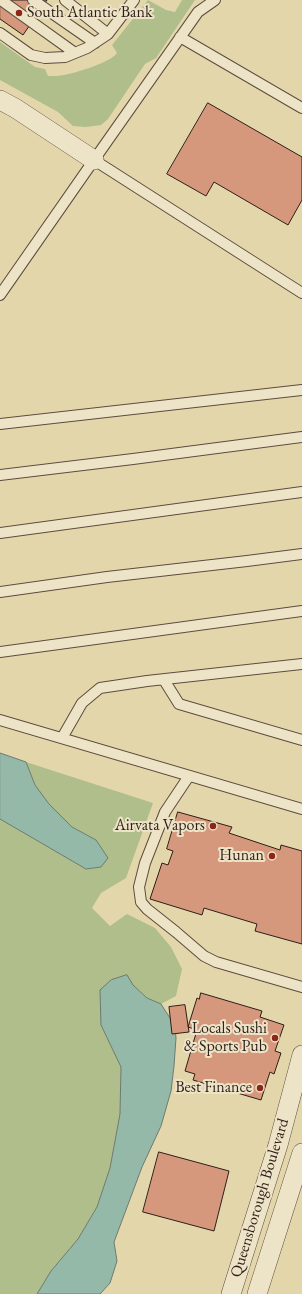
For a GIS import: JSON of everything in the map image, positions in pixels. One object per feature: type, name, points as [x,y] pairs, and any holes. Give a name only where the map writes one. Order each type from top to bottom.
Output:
[{"type":"street","points":[[0,100],[15,108],[94,160]]},
{"type":"street","name":"Queensborough Boulevard","points":[[231,1294],[278,1145],[302,1055]]},
{"type":"street","name":"Queensborough Boulevard","points":[[257,1294],[302,1153]]},
{"type":"lane","points":[[1,0],[75,53]]},
{"type":"lane","points":[[33,0],[95,43]]},
{"type":"lane","points":[[64,0],[108,34]]},
{"type":"lane","points":[[0,33],[31,55],[45,58],[65,56],[87,48],[108,34],[134,0]]},
{"type":"lane","points":[[0,295],[198,12],[215,0]]},
{"type":"lane","points":[[180,37],[302,108]]},
{"type":"lane","points":[[94,160],[302,293]]},
{"type":"lane","points":[[0,424],[302,390]]},
{"type":"lane","points":[[0,474],[302,438]]},
{"type":"lane","points":[[0,533],[302,492]]},
{"type":"lane","points":[[0,592],[107,576],[302,554]]},
{"type":"lane","points":[[0,652],[302,611]]},
{"type":"lane","points":[[62,738],[82,703],[100,688],[302,664]]},
{"type":"lane","points":[[164,680],[179,704],[302,740]]},
{"type":"lane","points":[[0,720],[302,809]]},
{"type":"lane","points":[[189,776],[165,812],[145,863],[139,887],[141,902],[147,909],[204,956],[216,962],[302,987]]},
{"type":"green space","points":[[148,0],[166,10],[175,12],[182,0],[195,0],[156,58],[145,64],[108,119],[101,125],[86,127],[73,126],[58,112],[0,80],[0,42],[35,67],[45,69],[48,76],[76,72],[93,67],[108,60],[117,53],[112,45]]},
{"type":"green space","points":[[26,762],[153,803],[126,878],[101,893],[92,908],[110,926],[127,914],[155,928],[171,947],[182,969],[176,996],[161,1004],[147,998],[133,985],[101,1025],[121,1067],[120,1114],[110,1168],[97,1207],[78,1239],[51,1271],[37,1294],[0,1294],[0,819],[86,869],[101,867],[96,840],[72,827],[49,804],[35,785]]},
{"type":"shaded area","points":[[0,753],[26,762],[35,785],[49,804],[72,827],[96,840],[108,858],[101,867],[86,869],[0,819]]},
{"type":"shaded area","points":[[127,975],[133,985],[147,998],[161,1004],[175,1026],[176,1038],[171,1091],[161,1126],[142,1167],[114,1242],[117,1261],[110,1283],[100,1294],[37,1294],[51,1271],[78,1239],[97,1207],[110,1168],[120,1114],[121,1067],[101,1025],[100,990],[111,980]]},
{"type":"building","name":"South Atlantic Bank","points":[[0,0],[47,0],[23,35],[0,19]]},
{"type":"building","points":[[208,103],[302,157],[302,200],[288,225],[214,182],[206,196],[167,174]]},
{"type":"building","points":[[178,812],[232,827],[229,833],[280,850],[281,845],[302,851],[302,944],[255,931],[257,924],[204,908],[202,915],[150,899],[162,863],[168,865],[173,851],[167,849]]},
{"type":"building","points":[[201,993],[262,1011],[260,1017],[284,1025],[275,1051],[281,1053],[274,1074],[270,1072],[261,1100],[193,1080],[195,1074],[185,1071],[197,1030],[188,1027],[197,998],[199,999]]},
{"type":"building","points":[[185,1005],[189,1032],[172,1034],[169,1007]]},
{"type":"building","points":[[159,1152],[229,1171],[214,1231],[143,1212]]},
{"type":"place","name":"South Atlantic Bank","points":[[19,13]]},
{"type":"place","name":"Airvata Vapors","points":[[213,826]]},
{"type":"place","name":"Hunan","points":[[272,856]]},
{"type":"place","name":"Locals Sushi & Sports Pub","points":[[275,1038]]},
{"type":"place","name":"Best Finance","points":[[260,1088]]}]
